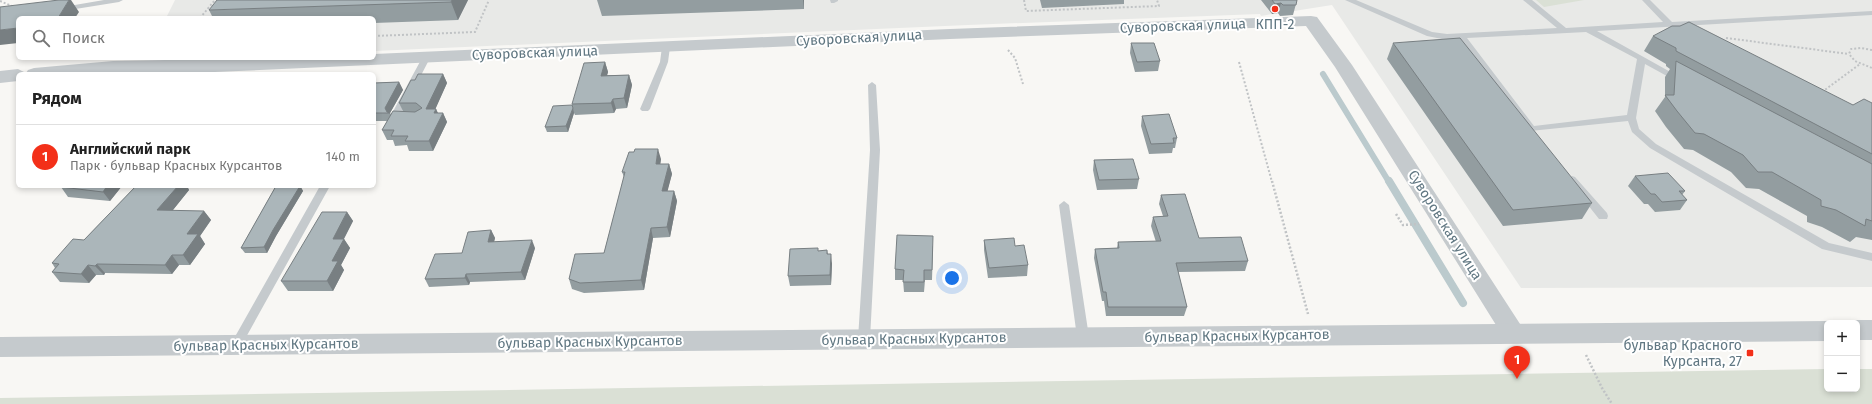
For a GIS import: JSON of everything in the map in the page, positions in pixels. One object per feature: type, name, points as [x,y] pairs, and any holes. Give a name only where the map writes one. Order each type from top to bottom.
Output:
[{"type":"street","name":"Суворовская улица","points":[[376,60],[1006,32],[1311,21],[1343,65],[1514,334]]},
{"type":"street","name":"Суворовская улица","points":[[47,72],[112,62],[215,66],[373,60]]},
{"type":"street","points":[[0,77],[16,76]]},
{"type":"street","points":[[1860,330],[1872,330]]},
{"type":"street","name":"бульвар Красных Курсантов","points":[[0,347],[1824,331]]},
{"type":"lane","points":[[51,11],[119,0]]},
{"type":"lane","points":[[1348,0],[1430,34],[1448,37],[1872,13]]},
{"type":"lane","points":[[1527,0],[1565,31]]},
{"type":"lane","points":[[1646,0],[1670,25]]},
{"type":"lane","points":[[1687,24],[1712,36]]},
{"type":"lane","points":[[1587,29],[1690,86]]},
{"type":"lane","points":[[1461,36],[1535,132],[1631,118]]},
{"type":"lane","points":[[645,109],[664,62],[666,47]]},
{"type":"lane","points":[[414,117],[394,117],[426,58]]},
{"type":"lane","points":[[1641,59],[1631,118],[1635,130],[1653,146],[1812,239],[1838,251],[1872,257]]},
{"type":"lane","points":[[864,339],[875,150],[872,85]]},
{"type":"lane","points":[[1568,173],[1602,216]]},
{"type":"lane","points":[[236,345],[324,188]]},
{"type":"lane","points":[[1064,204],[1083,337]]},
{"type":"path","points":[[202,16],[214,0]]},
{"type":"path","points":[[376,36],[475,32],[489,0]]},
{"type":"path","points":[[1024,0],[1026,11],[1159,6],[1157,0]]},
{"type":"path","points":[[0,1],[14,8]]},
{"type":"path","points":[[1006,32],[1009,44],[1008,51],[1014,58],[1023,84]]},
{"type":"path","points":[[1712,36],[1849,54],[1860,64],[1872,68]]},
{"type":"path","points":[[1849,54],[1851,49],[1855,48],[1872,50]]},
{"type":"path","points":[[1239,62],[1310,321]]},
{"type":"path","points":[[1821,92],[1860,64]]},
{"type":"path","points":[[1396,214],[1403,225],[1411,225]]},
{"type":"path","points":[[1590,361],[1602,388],[1612,404]]},
{"type":"shaded area","points":[[175,0],[1872,0],[1872,287],[1521,288],[1332,5],[1294,11],[1290,15],[1281,16],[1278,13],[1261,16],[1260,14],[968,25],[376,51],[376,16],[167,16]]},
{"type":"shaded area","points":[[1536,0],[1584,0],[1544,7]]},
{"type":"shaded area","points":[[1824,369],[1824,392],[1860,392],[1860,369],[1872,369],[1872,404],[0,404],[0,398]]},
{"type":"building","points":[[69,0],[59,16],[16,16],[16,28],[0,30],[0,7]]},
{"type":"building","points":[[217,0],[452,0],[451,2],[209,10]]},
{"type":"building","points":[[1272,0],[1297,0],[1296,5],[1283,5],[1281,3],[1275,4]]},
{"type":"building","points":[[1689,22],[1853,105],[1864,99],[1872,103],[1872,154],[1676,51],[1676,48],[1653,36],[1672,26],[1680,26]]},
{"type":"building","points":[[1460,38],[1592,203],[1513,210],[1393,43]]},
{"type":"building","points":[[1131,43],[1154,43],[1160,61],[1137,62]]},
{"type":"building","points":[[1676,61],[1872,164],[1872,221],[1866,219],[1865,226],[1836,210],[1821,206],[1821,200],[1772,172],[1758,172],[1743,155],[1704,134],[1695,133],[1665,95],[1674,95]]},
{"type":"building","points":[[605,62],[601,76],[629,75],[624,98],[613,99],[611,103],[572,104],[584,63]]},
{"type":"building","points":[[418,74],[443,74],[426,109],[436,109],[434,113],[443,113],[429,141],[405,141],[408,136],[391,136],[394,130],[382,130],[393,111],[415,112],[422,108],[416,103],[399,103],[411,80],[415,80]]},
{"type":"building","points":[[399,82],[385,108],[387,112],[390,113],[376,113],[376,83]]},
{"type":"building","points":[[572,105],[573,108],[566,126],[545,127],[553,106]]},
{"type":"building","points":[[1169,114],[1177,138],[1173,138],[1174,143],[1151,144],[1142,116]]},
{"type":"building","points":[[635,149],[658,149],[656,164],[669,164],[662,191],[674,191],[667,227],[651,228],[641,280],[580,283],[569,279],[575,254],[604,253],[625,172],[622,172],[629,152],[634,152]]},
{"type":"building","points":[[1133,159],[1139,179],[1099,180],[1094,160]]},
{"type":"building","points":[[1668,173],[1685,191],[1679,191],[1687,200],[1662,202],[1655,194],[1651,194],[1635,176]]},
{"type":"building","points":[[69,188],[106,188],[103,192]]},
{"type":"building","points":[[134,188],[176,188],[157,210],[204,211],[187,234],[198,234],[183,255],[172,255],[165,265],[97,264],[95,266],[88,265],[81,274],[52,272],[59,264],[52,263],[73,239],[84,240]]},
{"type":"building","points":[[275,188],[299,188],[264,247],[241,248]]},
{"type":"building","points":[[1185,194],[1199,238],[1241,237],[1248,261],[1176,263],[1187,307],[1108,307],[1106,292],[1103,292],[1095,249],[1119,248],[1118,242],[1161,241],[1153,217],[1168,216],[1161,195]]},
{"type":"building","points":[[322,212],[347,212],[333,239],[344,239],[332,261],[338,261],[327,281],[281,281]]},
{"type":"building","points":[[491,230],[488,242],[532,240],[521,272],[466,274],[465,278],[425,279],[435,254],[462,253],[468,232]]},
{"type":"building","points":[[897,235],[933,236],[932,270],[924,270],[924,282],[903,282],[904,270],[895,269]]},
{"type":"building","points":[[1014,238],[1015,246],[1024,245],[1028,265],[989,268],[984,240]]},
{"type":"building","points":[[818,248],[818,251],[827,250],[827,254],[831,254],[830,275],[788,276],[790,249]]},
{"type":"waterway","points":[[1323,74],[1389,182]]},
{"type":"waterway","points":[[1389,181],[1463,303]]},
{"type":"place","name":"КПП-2","points":[[1275,9]]},
{"type":"place","name":"бульвар Красного Курсанта, 27","points":[[1750,353]]},
{"type":"place","name":"Английский парк","points":[[1517,379]]}]
